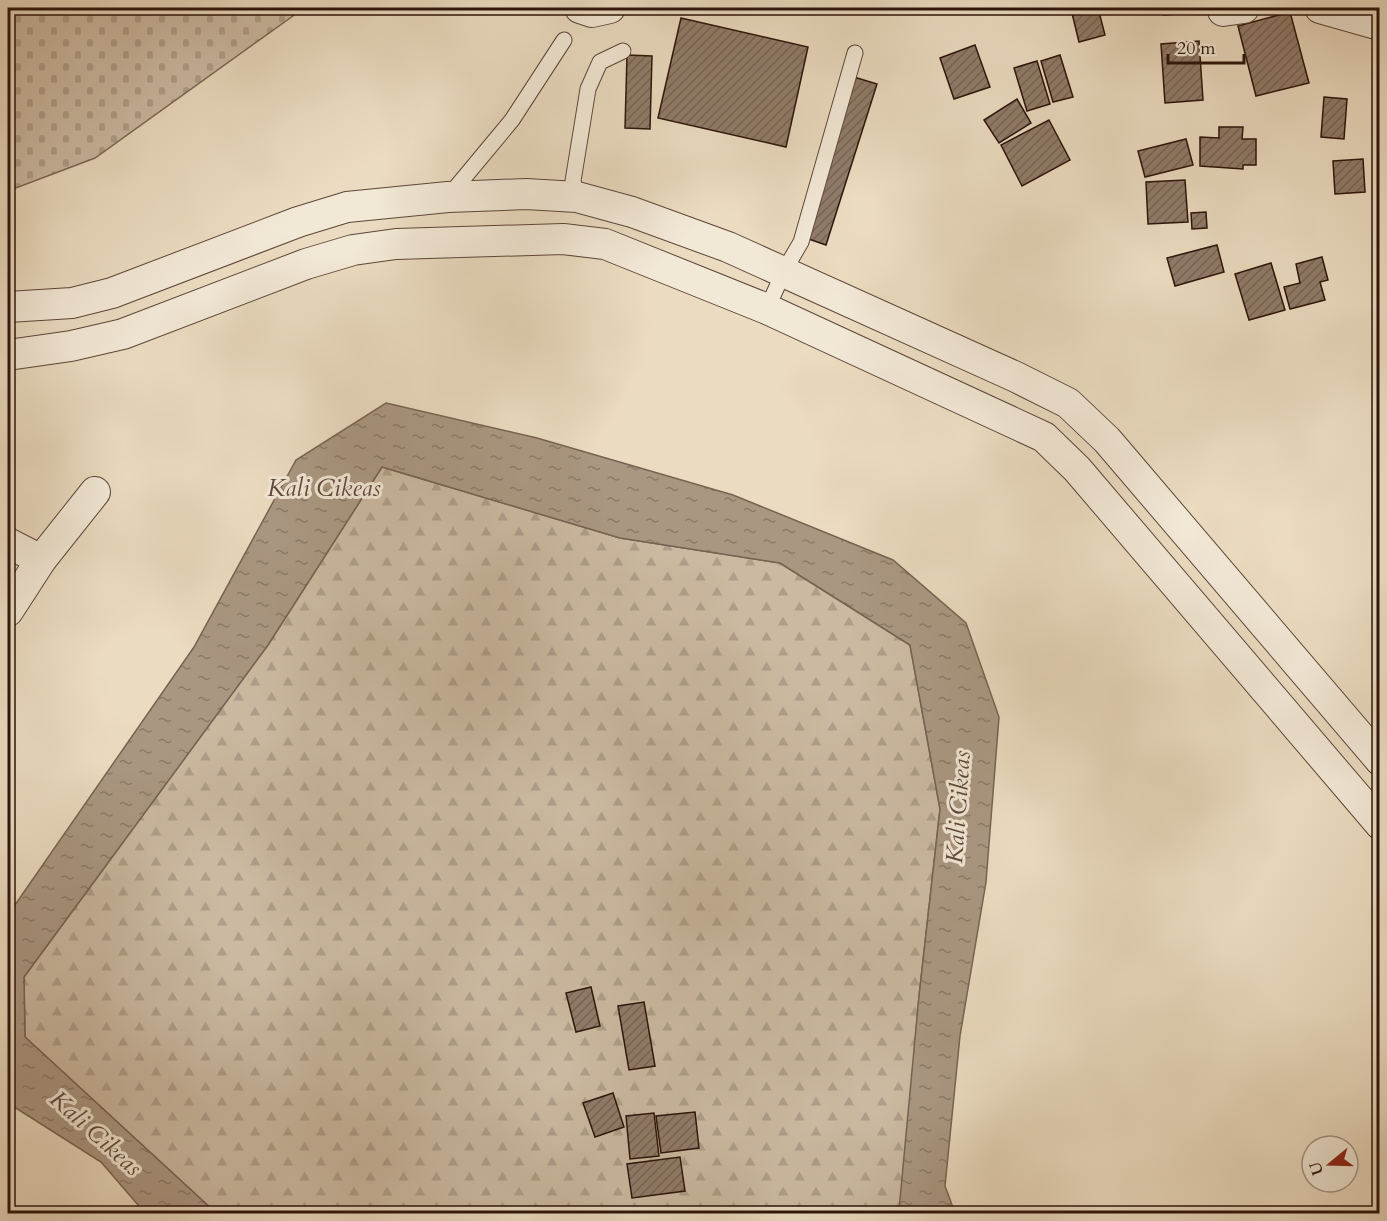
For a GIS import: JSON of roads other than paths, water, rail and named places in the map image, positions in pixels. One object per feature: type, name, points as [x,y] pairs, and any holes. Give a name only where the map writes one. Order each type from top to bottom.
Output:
[{"type":"street","points":[[580,8],[592,12],[610,8]]},
{"type":"street","points":[[1320,8],[1380,25]]},
{"type":"street","points":[[8,307],[72,303],[112,293],[298,222],[347,207],[448,197],[526,195],[577,197],[643,216],[728,247],[784,271],[1068,403],[1107,440],[1380,760]]},
{"type":"street","points":[[8,355],[71,346],[123,334],[306,264],[354,250],[407,244],[563,239],[605,244],[767,309],[1044,437],[1077,469],[1380,824]]},
{"type":"street","points":[[71,346],[72,303]]},
{"type":"street","points":[[8,611],[41,561],[95,492]]},
{"type":"street","points":[[8,543],[41,561]]},
{"type":"street","points":[[1249,670],[1280,644]]},
{"type":"lane","points":[[448,197],[518,112],[564,40]]},
{"type":"lane","points":[[577,197],[573,182],[592,76],[600,62],[623,51]]},
{"type":"lane","points":[[767,309],[784,271],[801,242],[855,53]]},
{"type":"water","name":"Kali Cikeas","points":[[386,403],[537,438],[733,495],[893,560],[966,623],[999,717],[986,882],[960,1036],[945,1186],[955,1213],[901,1213],[899,1210],[919,996],[940,809],[910,645],[780,563],[620,538],[382,467],[268,645],[24,977],[25,1037],[216,1213],[145,1213],[101,1162],[8,1103],[8,915],[194,647],[296,460]]}]
